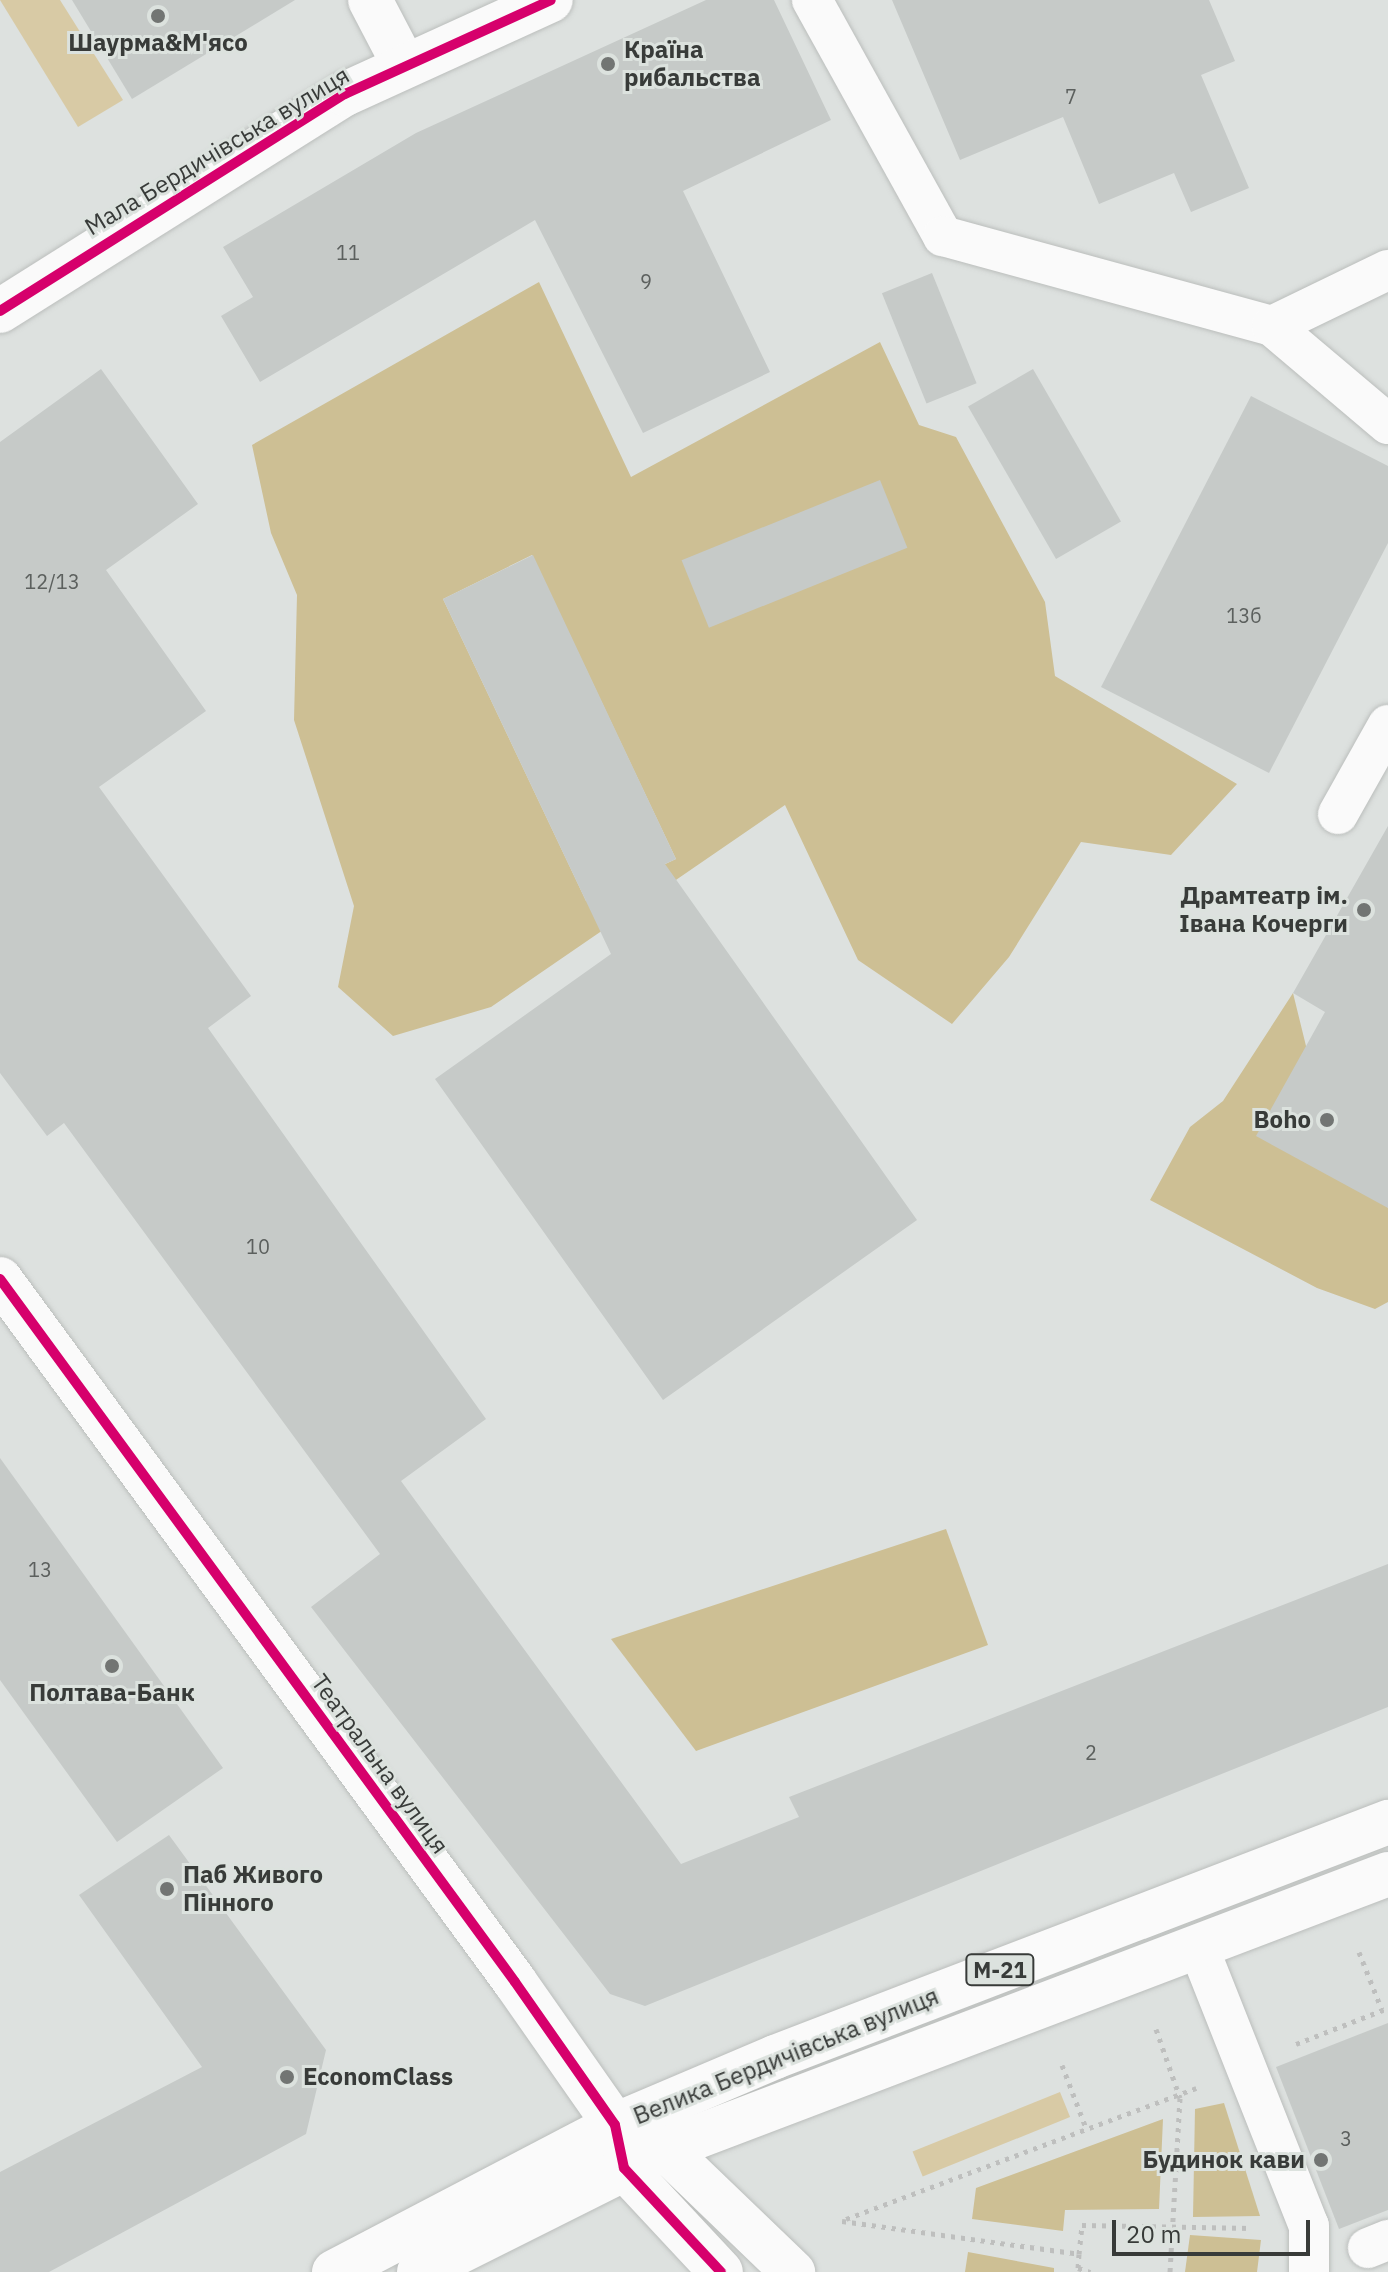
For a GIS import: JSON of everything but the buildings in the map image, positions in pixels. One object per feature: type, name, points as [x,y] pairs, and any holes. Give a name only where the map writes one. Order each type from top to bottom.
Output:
[{"type":"main road","points":[[370,0],[404,65]]},
{"type":"main road","name":"Мала Бердичівська вулиця","points":[[0,311],[154,210],[404,65],[551,0]]},
{"type":"main road","name":"Театральна вулиця","points":[[0,1279],[615,2125],[624,2168]]},
{"type":"main road","name":"Велика Бердичівська вулиця","points":[[334,2272],[615,2125],[801,2046],[1388,1822]]},
{"type":"main road","name":"Велика Бердичівська вулиця","points":[[419,2272],[665,2149],[1388,1874]]},
{"type":"main road","name":"Театральна вулиця","points":[[615,2125],[665,2149],[793,2272]]},
{"type":"main road","points":[[624,2168],[721,2272]]},
{"type":"lane","points":[[812,0],[943,236],[1272,326],[1388,424]]},
{"type":"lane","points":[[1272,326],[1388,270]]},
{"type":"lane","points":[[1338,814],[1388,725]]},
{"type":"lane","points":[[1198,1946],[1309,2230],[1309,2272]]},
{"type":"path","points":[[1079,2254],[842,2221],[1179,2095],[1385,2009],[1359,1952]]},
{"type":"path","points":[[1156,2029],[1179,2095],[1176,2225],[1170,2272]]},
{"type":"path","points":[[1062,2065],[1086,2128]]},
{"type":"path","points":[[1090,2272],[1078,2268],[1082,2225],[1309,2230]]},
{"type":"shaded area","points":[[0,0],[60,0],[123,100],[78,127]]},
{"type":"shaded area","points":[[539,282],[631,477],[880,342],[919,425],[956,437],[1045,602],[1055,676],[1237,784],[1171,855],[1081,842],[1009,957],[952,1024],[858,960],[785,805],[491,1007],[393,1036],[338,987],[354,906],[294,720],[297,595],[271,533],[252,445]],"holes":[[[532,555],[676,859],[586,901],[443,599]]]},
{"type":"shaded area","points":[[1293,993],[1306,1046],[1388,1208],[1388,1302],[1375,1309],[1317,1288],[1150,1200],[1190,1127],[1223,1101]]},
{"type":"shaded area","points":[[946,1529],[988,1645],[696,1751],[611,1639]]},
{"type":"shaded area","points":[[1060,2092],[1070,2117],[923,2177],[913,2152]]},
{"type":"shaded area","points":[[1224,2103],[1260,2216],[1193,2217],[1195,2109]]},
{"type":"shaded area","points":[[1163,2119],[1159,2209],[1065,2210],[1063,2231],[972,2219],[976,2188]]},
{"type":"shaded area","points":[[1190,2235],[1261,2240],[1257,2272],[1185,2272]]},
{"type":"shaded area","points":[[968,2252],[1054,2268],[1054,2272],[965,2272]]},
{"type":"cycle path","points":[[0,311],[345,94],[551,0]]},
{"type":"cycle path","points":[[0,1279],[515,1982],[615,2125],[624,2168],[721,2272]]},
{"type":"place","name":"Шаурма&М'ясо","points":[[158,16]]},
{"type":"place","name":"Країна рибальства","points":[[608,64]]},
{"type":"place","name":"Драмтеатр ім. Івана Кочерги","points":[[1364,910]]},
{"type":"place","name":"Boho","points":[[1327,1120]]},
{"type":"place","name":"Полтава-Банк","points":[[112,1666]]},
{"type":"place","name":"Паб Живого Пінного","points":[[167,1889]]},
{"type":"place","name":"EconomClass","points":[[287,2077]]},
{"type":"place","name":"Будинок кави","points":[[1321,2160]]}]
